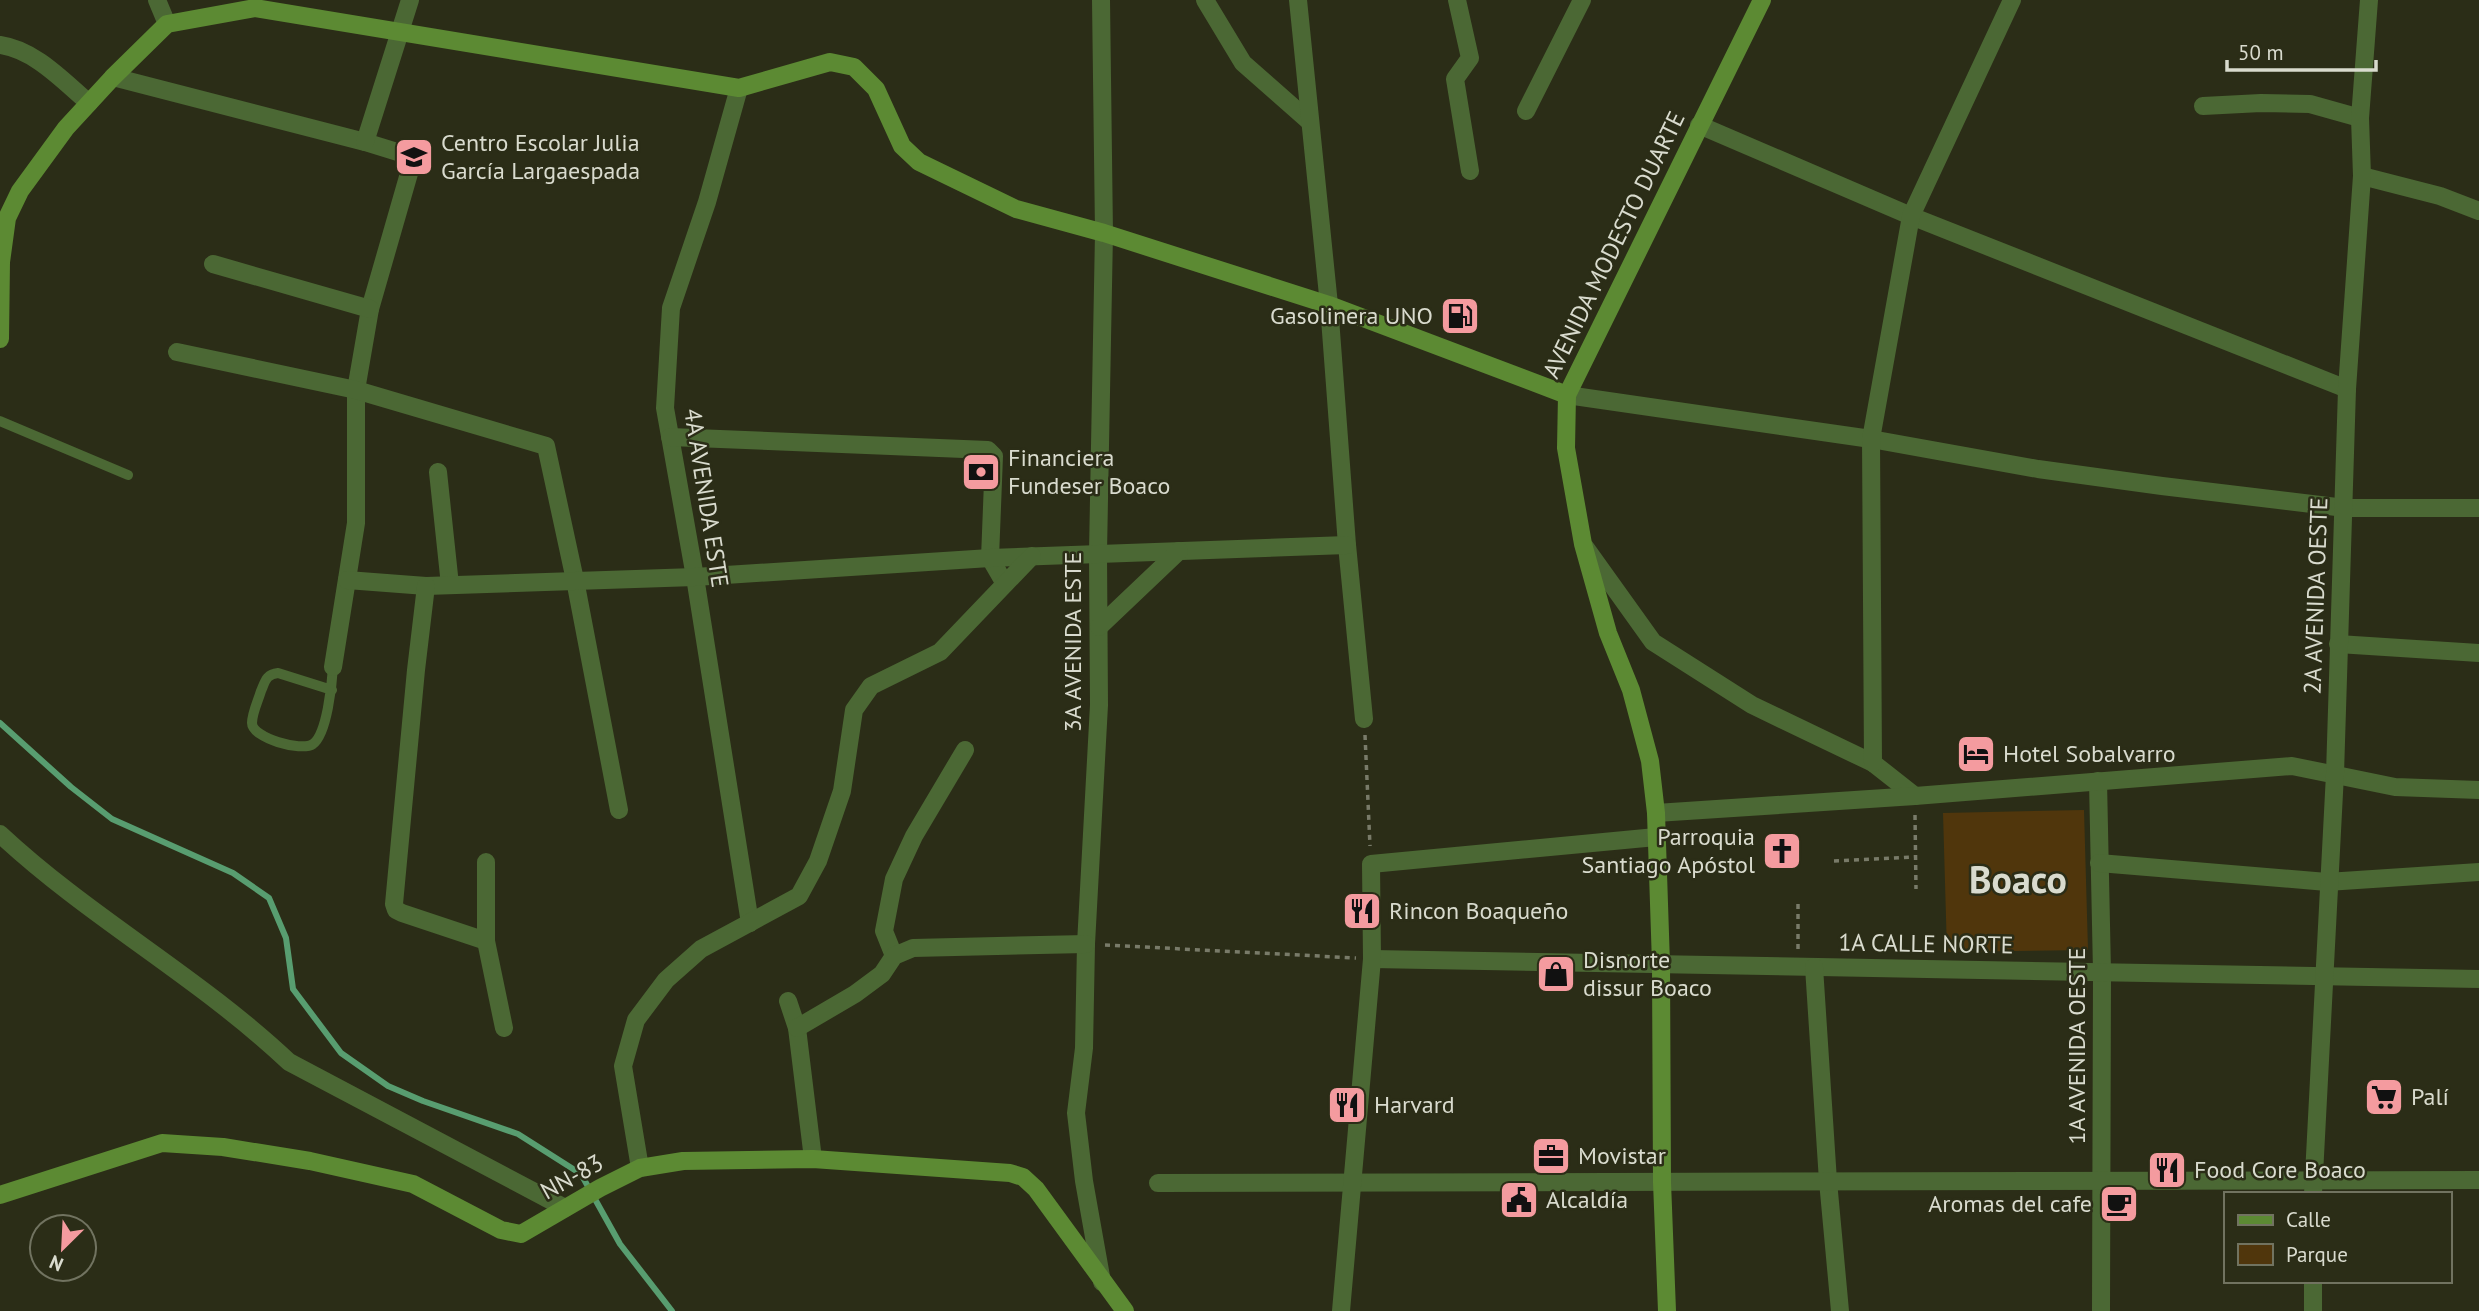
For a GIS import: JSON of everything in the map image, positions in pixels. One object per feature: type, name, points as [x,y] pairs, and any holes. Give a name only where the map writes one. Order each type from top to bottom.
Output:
[{"type":"main road","name":"AVENIDA MODESTO DUARTE","points":[[1667,1311],[1662,1182],[1661,964],[1656,813],[1650,761],[1631,690],[1608,633],[1583,544],[1566,448],[1567,395],[1762,0]]},
{"type":"main road","points":[[0,339],[0,262],[7,218],[20,191],[66,128],[113,76],[167,24],[253,4],[401,32],[739,88],[830,62],[854,67],[876,89],[902,146],[919,162],[1016,209],[1104,233],[1329,305],[1567,395]]},
{"type":"main road","name":"NN-83","points":[[0,1195],[162,1143],[223,1147],[310,1161],[413,1184],[501,1230],[521,1234],[640,1168],[683,1161],[813,1159],[1010,1173],[1023,1177],[1035,1189],[1125,1311]]},
{"type":"street","points":[[157,0],[167,24]]},
{"type":"street","points":[[365,142],[410,0]]},
{"type":"street","name":"3A AVENIDA ESTE","points":[[1101,0],[1104,233],[1098,553],[1100,705],[1086,944],[1084,1048],[1076,1113],[1084,1181],[1102,1282]]},
{"type":"street","points":[[1205,0],[1243,63],[1310,122]]},
{"type":"street","points":[[1298,0],[1329,305],[1347,545],[1364,719]]},
{"type":"street","points":[[1457,0],[1469,58],[1455,79],[1470,171]]},
{"type":"street","points":[[1526,111],[1582,0]]},
{"type":"street","points":[[1873,763],[1871,439],[1911,216],[2012,0]]},
{"type":"street","name":"2A AVENIDA OESTE","points":[[2313,1187],[2326,976],[2327,882],[2335,774],[2347,388],[2362,176],[2360,118],[2369,0]]},
{"type":"street","points":[[0,45],[15,47],[47,67],[89,103]]},
{"type":"street","points":[[113,76],[365,142],[407,155],[412,163],[370,309],[356,390],[356,523],[333,667]]},
{"type":"street","name":"4A AVENIDA ESTE","points":[[739,88],[707,202],[671,309],[665,408],[750,923]]},
{"type":"street","points":[[2203,106],[2310,104],[2360,118]]},
{"type":"street","points":[[1699,125],[1911,216],[2347,388]]},
{"type":"street","points":[[2362,176],[2440,195],[2479,211]]},
{"type":"street","points":[[213,264],[370,309]]},
{"type":"street","points":[[177,352],[356,390],[546,446],[575,580],[618,810]]},
{"type":"street","points":[[1567,395],[1871,439],[2038,468],[2345,508],[2479,508]]},
{"type":"street","points":[[670,437],[988,450],[994,456],[990,558],[1005,584]]},
{"type":"street","points":[[438,472],[450,585]]},
{"type":"street","points":[[1583,544],[1653,642],[1752,705],[1873,763],[1915,796]]},
{"type":"street","points":[[346,579],[426,586],[695,577],[990,558],[1347,545]]},
{"type":"street","points":[[1099,626],[1179,551]]},
{"type":"street","points":[[640,1168],[623,1066],[636,1020],[666,980],[701,948],[799,896],[818,861],[842,791],[854,710],[860,699],[871,686],[940,652],[1032,556]]},
{"type":"street","points":[[426,586],[394,904],[396,910],[402,913],[486,941]]},
{"type":"street","points":[[2338,644],[2479,653]]},
{"type":"street","points":[[894,956],[884,932],[894,879],[914,836],[965,750]]},
{"type":"street","points":[[1656,813],[1915,796],[2292,766],[2395,787],[2479,790]]},
{"type":"street","name":"1A AVENIDA OESTE","points":[[2098,781],[2102,972],[2101,1311]]},
{"type":"street","points":[[0,834],[66,891],[257,1032],[289,1062],[570,1205]]},
{"type":"street","points":[[1341,1311],[1372,959],[1370,856],[1656,837]]},
{"type":"street","points":[[486,862],[486,941],[504,1028]]},
{"type":"street","points":[[2099,863],[2327,882],[2479,872]]},
{"type":"street","points":[[797,1028],[855,994],[882,974],[894,956],[914,948],[1086,944]]},
{"type":"street","name":"1A CALLE NORTE","points":[[1372,959],[2479,979]]},
{"type":"street","points":[[1806,967],[1840,1311]]},
{"type":"street","points":[[788,1001],[797,1028],[813,1159]]},
{"type":"street","points":[[1158,1183],[2101,1181],[2313,1187],[2479,1180]]},
{"type":"street","points":[[2313,1283],[2313,1311]]},
{"type":"lane","points":[[0,421],[128,475]]},
{"type":"lane","points":[[332,690],[278,673],[272,674],[265,681],[253,718],[253,728],[275,742],[302,748],[310,746],[319,737],[332,690],[333,667]]},
{"type":"path","points":[[1364,719],[1370,856]]},
{"type":"path","points":[[1915,796],[1916,889]]},
{"type":"path","points":[[1834,861],[1915,857]]},
{"type":"path","points":[[1798,904],[1806,967]]},
{"type":"path","points":[[1086,944],[1335,957]]},
{"type":"green space","points":[[2084,810],[2088,950],[1947,952],[1943,813]]},
{"type":"waterway","points":[[0,723],[71,787],[112,819],[233,873],[269,898],[286,938],[293,989],[341,1053],[388,1086],[518,1134],[581,1174],[620,1244],[672,1311]]},
{"type":"place","name":"Centro Escolar Julia García Largaespada","points":[[414,157]]},
{"type":"place","name":"Gasolinera UNO","points":[[1460,316]]},
{"type":"place","name":"Financiera Fundeser Boaco","points":[[981,472]]},
{"type":"place","name":"Hotel Sobalvarro","points":[[1976,754]]},
{"type":"place","name":"Parroquia Santiago Apóstol","points":[[1782,851]]},
{"type":"place","name":"Rincon Boaqueño","points":[[1362,911]]},
{"type":"place","name":"Disnorte dissur Boaco","points":[[1556,974]]},
{"type":"place","name":"Palí","points":[[2384,1097]]},
{"type":"place","name":"Harvard","points":[[1347,1105]]},
{"type":"place","name":"Movistar","points":[[1551,1156]]},
{"type":"place","name":"Food Core Boaco","points":[[2167,1170]]},
{"type":"place","name":"Alcaldía","points":[[1519,1200]]},
{"type":"place","name":"Aromas del cafe","points":[[2119,1204]]},
{"type":"district","name":"Boaco","points":[[2018,880]]}]
